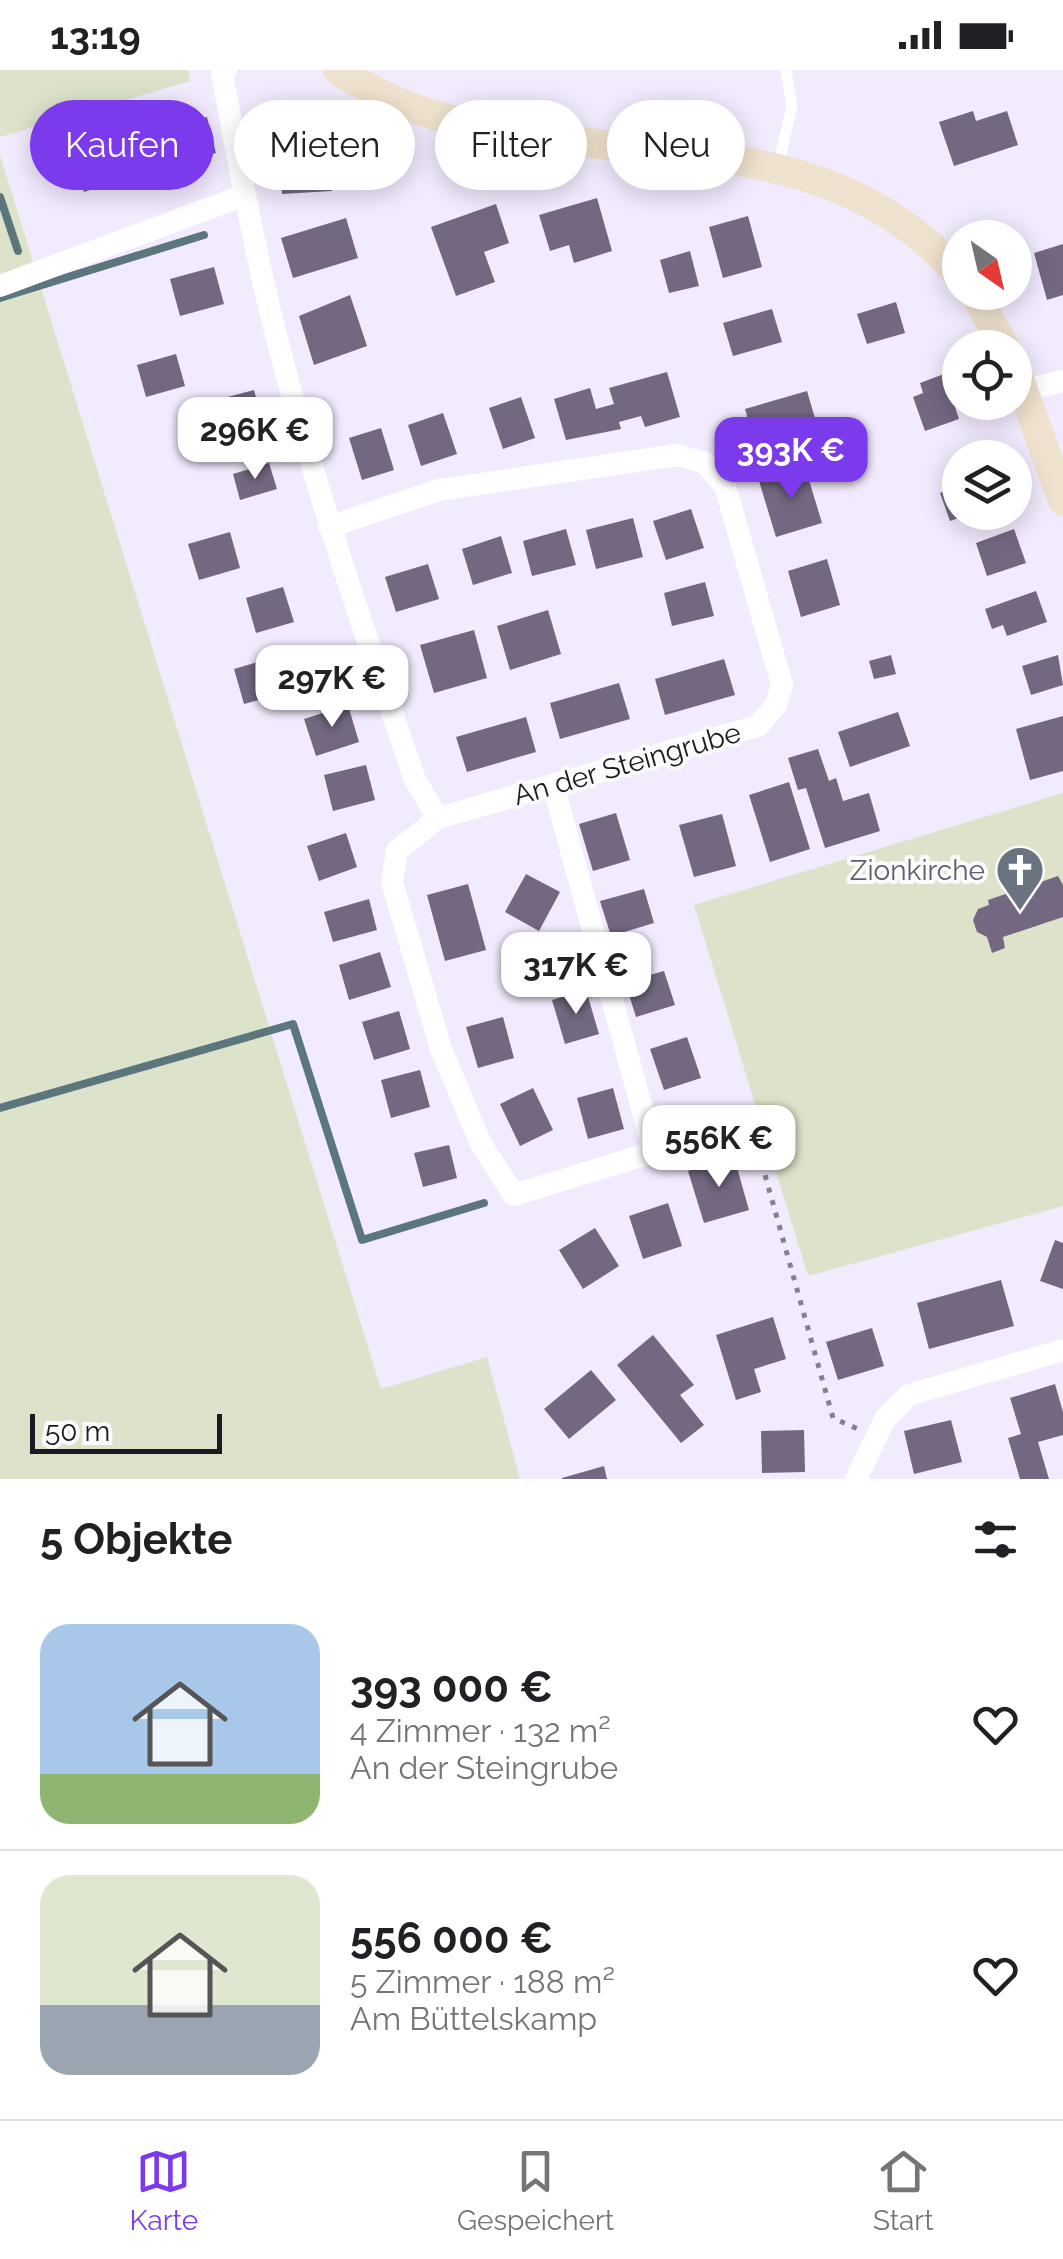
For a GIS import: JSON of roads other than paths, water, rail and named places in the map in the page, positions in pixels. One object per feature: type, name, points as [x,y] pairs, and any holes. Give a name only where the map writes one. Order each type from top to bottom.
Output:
[{"type":"main road","points":[[338,70],[373,94],[424,114],[507,134],[778,167],[816,177],[873,201],[942,255]]},
{"type":"main road","points":[[1032,413],[1063,501]]},
{"type":"street","points":[[226,70],[222,74],[245,195],[281,356],[329,527],[415,780],[438,818],[397,851],[392,882],[441,1048],[481,1144],[514,1195],[654,1152],[553,785]]},
{"type":"street","points":[[0,286],[245,195]]},
{"type":"street","points":[[1032,379],[1063,380]]},
{"type":"street","name":"An der Steingrube","points":[[329,527],[440,490],[677,455],[705,462],[725,486],[782,685],[776,705],[758,726],[438,818]]},
{"type":"street","points":[[858,1478],[876,1436],[896,1404],[909,1395],[1063,1350]]},
{"type":"lane","points":[[778,167],[792,106],[786,70]]},
{"type":"waterway","points":[[0,197],[18,251]]},
{"type":"waterway","points":[[0,298],[204,235]]},
{"type":"waterway","points":[[0,1108],[293,1024],[362,1240],[484,1203]]},
{"type":"place","name":"Zionkirche","points":[[1020,912]]}]
